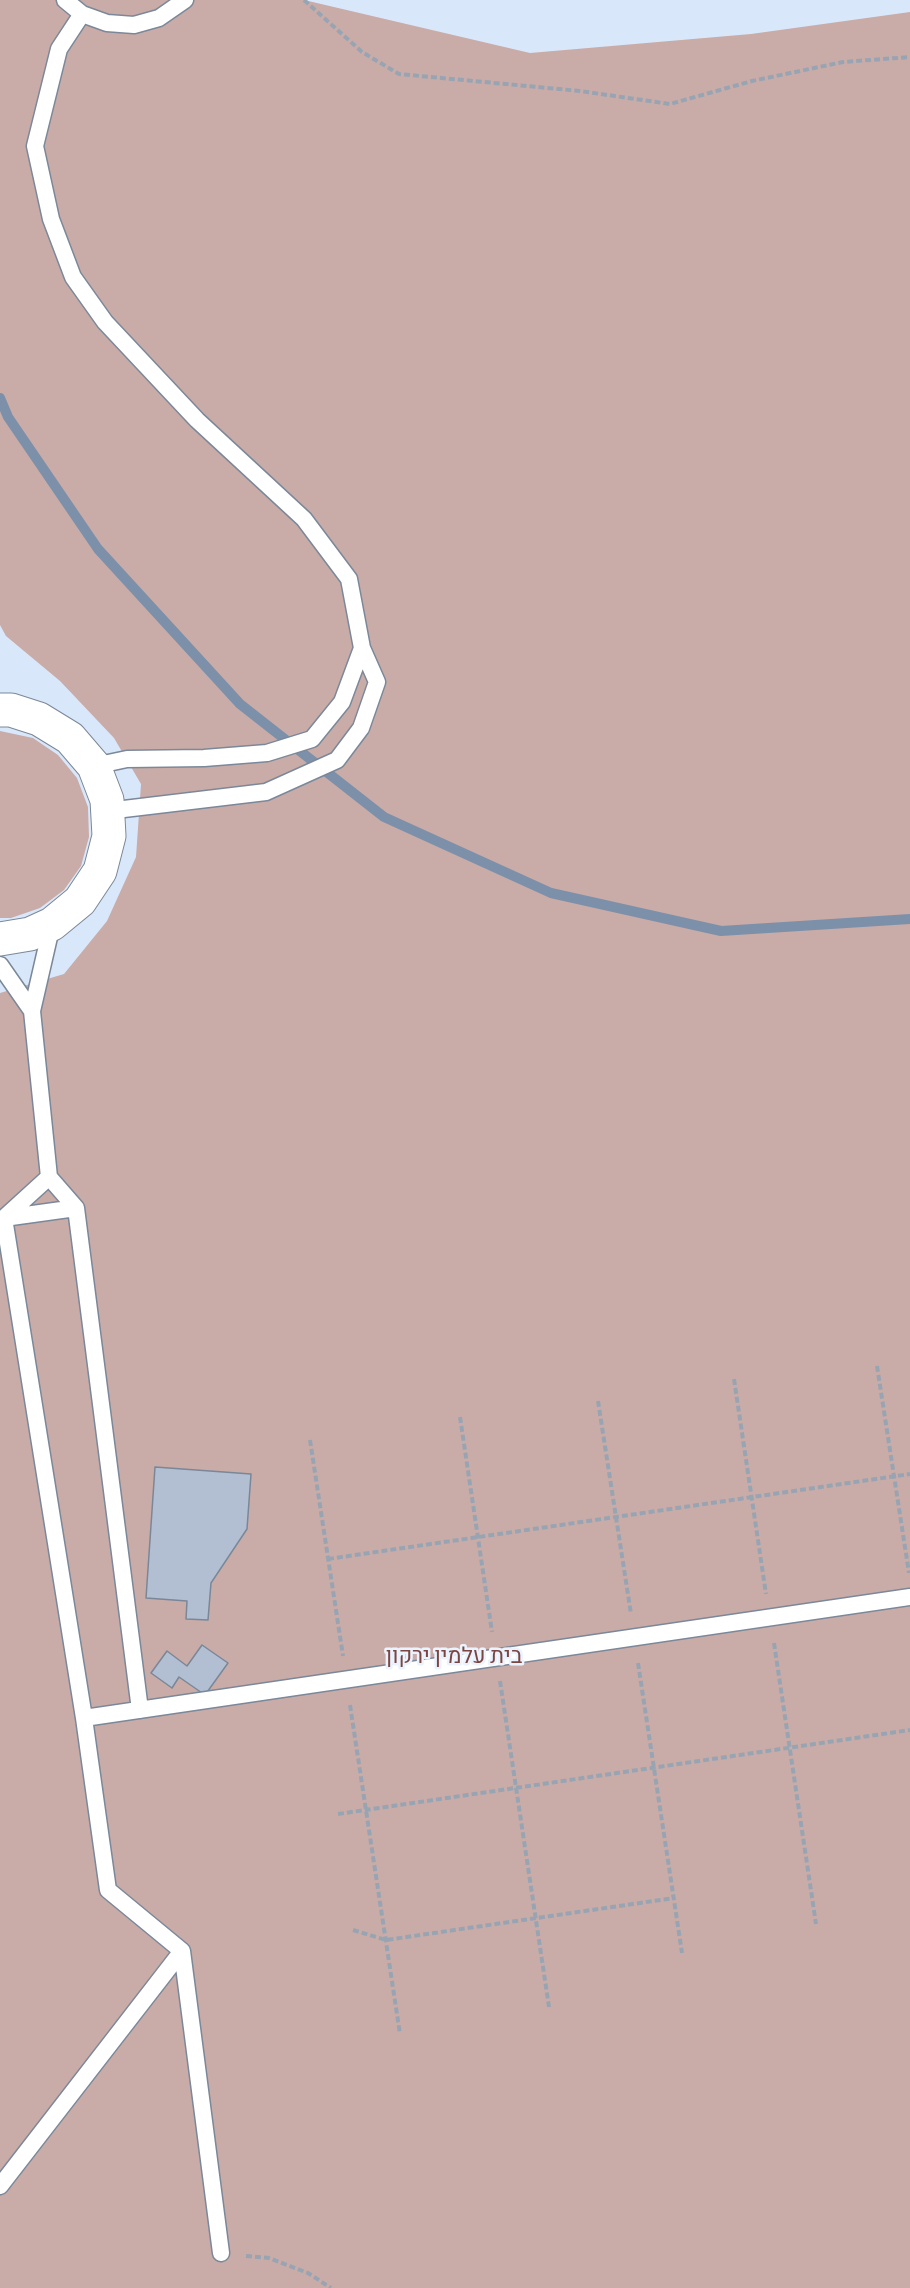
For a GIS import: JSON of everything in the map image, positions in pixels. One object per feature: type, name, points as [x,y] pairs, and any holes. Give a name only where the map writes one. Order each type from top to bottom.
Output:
[{"type":"street","points":[[0,693],[70,738],[94,766],[107,800],[109,836],[100,871],[80,901],[52,924],[30,934],[0,939]]},
{"type":"street","points":[[0,710],[11,710],[39,718]]},
{"type":"lane","points":[[65,0],[82,14],[107,23],[134,25],[159,18],[185,0]]},
{"type":"lane","points":[[82,14],[58,49],[35,146],[51,219],[73,277],[105,322],[189,412],[304,519],[349,579],[362,648],[377,682],[361,728],[337,760],[266,792],[107,811]]},
{"type":"lane","points":[[94,766],[127,759],[267,753],[312,739],[342,702],[362,648]]},
{"type":"lane","points":[[52,924],[32,1011],[49,1177],[76,1208],[140,1710]]},
{"type":"lane","points":[[0,965],[32,1011]]},
{"type":"lane","points":[[2,1219],[49,1177]]},
{"type":"lane","points":[[2,1219],[76,1208]]},
{"type":"lane","points":[[2,1219],[84,1718],[108,1890],[182,1951],[221,2253]]},
{"type":"lane","points":[[84,1718],[910,1597]]},
{"type":"lane","points":[[0,2186],[182,1951]]},
{"type":"path","points":[[304,0],[362,52],[399,74],[580,91],[670,104],[752,81],[843,62],[910,57]]},
{"type":"path","points":[[877,1366],[910,1582]]},
{"type":"path","points":[[734,1379],[816,1924]]},
{"type":"path","points":[[598,1401],[682,1953]]},
{"type":"path","points":[[459,1417],[549,2007]]},
{"type":"path","points":[[310,1440],[400,2034]]},
{"type":"path","points":[[328,1560],[910,1474]]},
{"type":"path","points":[[338,1815],[910,1730]]},
{"type":"path","points":[[353,1930],[386,1940],[674,1898]]},
{"type":"path","points":[[221,2253],[269,2258],[308,2273],[331,2288]]},
{"type":"green space","name":"בית עלמין ירקון","points":[[0,0],[304,0],[530,53],[751,34],[910,12],[910,2288],[0,2288],[0,993],[64,974],[107,921],[136,857],[141,784],[114,738],[60,681],[6,636],[0,625]]},
{"type":"green space","points":[[0,731],[33,738],[58,755],[77,778],[88,807],[89,837],[81,866],[64,890],[40,908],[11,918],[0,918]]},
{"type":"building","points":[[155,1467],[251,1474],[247,1529],[211,1583],[208,1620],[186,1619],[187,1601],[146,1598]]},
{"type":"building","points":[[202,1645],[228,1663],[205,1695],[179,1677],[172,1688],[151,1673],[167,1651],[187,1666]]},
{"type":"waterway","points":[[0,398],[8,417],[98,549],[240,704],[384,817],[551,893],[721,931],[910,919]]}]
